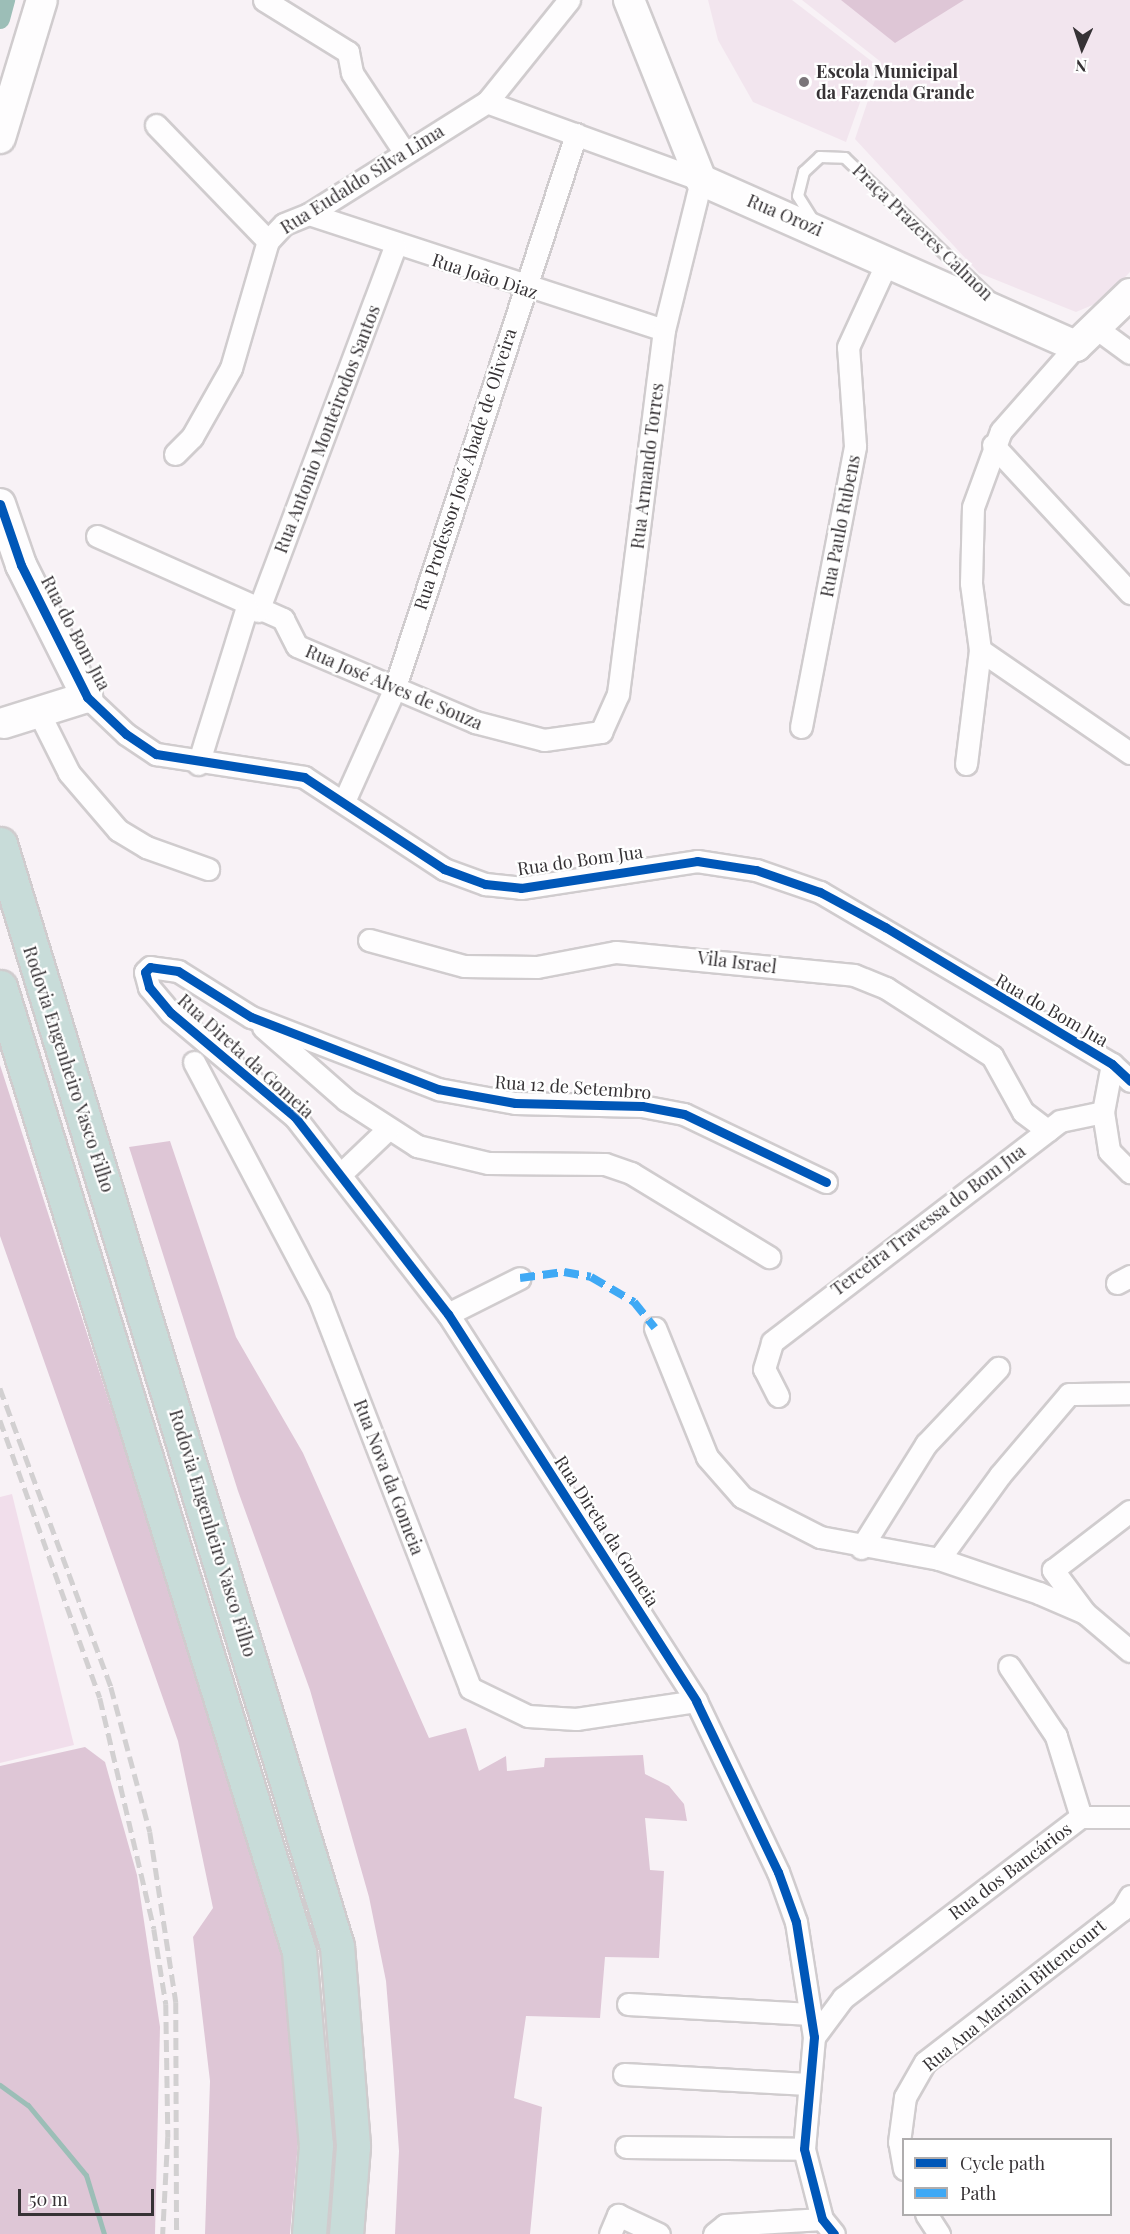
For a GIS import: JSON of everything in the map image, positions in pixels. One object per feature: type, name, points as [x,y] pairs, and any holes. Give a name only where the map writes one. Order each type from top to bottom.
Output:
[{"type":"highway","name":"Rodovia Engenheiro Vasco Filho","points":[[0,844],[337,1946],[353,2146],[346,2234]]},
{"type":"highway","points":[[0,987],[299,1952],[316,2145],[309,2234]]},
{"type":"street","points":[[0,138],[42,0]]},
{"type":"street","points":[[264,0],[348,52],[352,74],[403,150]]},
{"type":"street","name":"Rua Eudaldo Silva Lima","points":[[175,454],[192,437],[236,358],[268,241],[284,224],[309,214],[403,150],[487,102],[569,0]]},
{"type":"street","points":[[629,0],[701,180]]},
{"type":"street","name":"Rua Orozi","points":[[487,102],[701,180],[821,229],[1005,312],[1086,337]]},
{"type":"street","points":[[156,125],[268,241]]},
{"type":"street","name":"Rua Professor José Abade de Oliveira","points":[[345,799],[394,690],[576,134]]},
{"type":"street","name":"Rua Armando Torres","points":[[582,739],[601,732],[618,694],[664,330],[701,180]]},
{"type":"street","name":"Rua João Diaz","points":[[309,214],[396,247],[524,289],[664,330]]},
{"type":"street","name":"Rua Antonio Monteirodos Santos","points":[[198,764],[253,609],[396,247]]},
{"type":"street","name":"Rua Paulo Rubens","points":[[801,727],[855,446],[848,347],[888,260]]},
{"type":"street","points":[[966,764],[980,650],[970,539],[973,507],[993,444],[1086,337],[1130,294]]},
{"type":"street","points":[[1086,337],[1130,353]]},
{"type":"street","points":[[993,444],[1130,593]]},
{"type":"street","name":"Rua do Bom Jua","points":[[0,504],[21,565],[87,697],[141,746],[172,760],[283,771],[345,799],[435,864],[485,884],[540,886],[697,861],[756,870],[820,892],[885,927],[1121,1063],[1130,1082]]},
{"type":"street","name":"Rua José Alves de Souza","points":[[97,536],[253,609],[283,619],[297,646],[394,690],[514,734],[582,739]]},
{"type":"street","points":[[980,650],[1130,753]]},
{"type":"street","points":[[4,723],[87,697]]},
{"type":"street","points":[[39,713],[69,773],[118,830],[146,848],[208,869]]},
{"type":"street","name":"Vila Israel","points":[[369,940],[464,966],[537,967],[616,952],[854,975],[886,988],[992,1056],[1023,1112],[1048,1131]]},
{"type":"street","name":"Rua 12 de Setembro","points":[[150,967],[193,979],[251,1017],[438,1089],[515,1103],[642,1106],[684,1114],[826,1182]]},
{"type":"street","name":"Rua Direta da Gomeia","points":[[150,967],[145,972],[149,987],[171,1013],[295,1118],[448,1314],[696,1701],[778,1872],[796,1922],[814,2037],[804,2149],[828,2227]]},
{"type":"street","name":"Rua Direta da Gomeia","points":[[251,1017],[388,1129],[453,1159],[614,1167],[769,1257]]},
{"type":"street","name":"Rua Nova da Gomeia","points":[[194,1062],[319,1298],[470,1688],[528,1716],[576,1719],[696,1701]]},
{"type":"street","points":[[1121,1063],[1103,1112],[1109,1151],[1130,1172]]},
{"type":"street","name":"Terceira Travessa do Bom Jua","points":[[778,1396],[764,1369],[772,1342],[1048,1131],[1073,1115],[1103,1112]]},
{"type":"street","points":[[347,1168],[388,1129]]},
{"type":"street","points":[[448,1314],[520,1278]]},
{"type":"street","points":[[655,1328],[692,1423],[724,1479],[773,1516],[861,1548],[939,1558],[1085,1613]]},
{"type":"street","points":[[861,1548],[926,1444],[998,1368]]},
{"type":"street","points":[[939,1558],[1000,1475],[1069,1394],[1130,1393]]},
{"type":"street","points":[[1130,1511],[1053,1570],[1085,1613],[1130,1651]]},
{"type":"street","name":"Rua dos Bancários","points":[[814,2037],[843,1998],[1081,1817],[1056,1736],[1009,1666]]},
{"type":"street","points":[[1081,1817],[1130,1817]]},
{"type":"street","name":"Rua Ana Mariani Bittencourt","points":[[902,2162],[899,2142],[904,2097],[926,2062],[1122,1910],[1130,1896]]},
{"type":"street","points":[[628,2004],[811,2014]]},
{"type":"street","points":[[624,2074],[808,2084]]},
{"type":"street","points":[[626,2147],[804,2149]]},
{"type":"street","points":[[610,2234],[618,2215],[659,2234]]},
{"type":"street","points":[[927,2216],[939,2234]]},
{"type":"street","points":[[714,2234],[725,2225],[828,2227]]},
{"type":"lane","name":"Praça Prazeres Calmon","points":[[821,229],[800,205],[799,184],[820,157],[844,158],[1005,312]]},
{"type":"shaded area","name":"Escola Municipal da Fazenda Grande","points":[[708,0],[792,0],[874,63],[846,142],[753,102],[718,40]]},
{"type":"shaded area","points":[[802,0],[1130,0],[1130,272],[1102,301],[1076,312],[979,273],[855,139],[881,62]]},
{"type":"shaded area","points":[[841,0],[964,0],[895,43]]},
{"type":"shaded area","points":[[0,1065],[279,1926],[297,2064],[298,2143],[290,2234],[205,2234],[210,2081],[193,1937],[213,1908],[178,1741],[0,1236]]},
{"type":"shaded area","points":[[170,1141],[236,1337],[303,1453],[429,1738],[466,1728],[479,1771],[506,1756],[507,1771],[544,1767],[545,1758],[643,1755],[645,1774],[669,1786],[684,1804],[687,1821],[645,1818],[650,1870],[664,1871],[659,1958],[605,1957],[600,2018],[526,2016],[514,2098],[542,2107],[530,2234],[395,2234],[399,2151],[393,2066],[386,1981],[369,1897],[310,1690],[238,1491],[129,1147]]},
{"type":"shaded area","points":[[12,1494],[74,1745],[0,1763],[0,1497]]},
{"type":"shaded area","points":[[85,1747],[105,1762],[137,1875],[160,2027],[155,2234],[0,2234],[0,1766]]},
{"type":"waterway","points":[[0,19],[5,0]]},
{"type":"waterway","points":[[0,2085],[28,2105],[86,2175],[104,2234]]},
{"type":"railway","points":[[0,1388],[111,1687],[150,1832],[176,2002],[177,2234]]},
{"type":"railway","points":[[0,1420],[100,1698],[154,1929],[166,2004],[168,2137],[163,2234]]},
{"type":"marked path","points":[[520,1278],[564,1272],[591,1277],[634,1302],[655,1328]]},
{"type":"cycle path","points":[[0,504],[21,565],[87,697],[126,734],[156,754],[304,777],[444,869],[485,884],[521,888],[697,861],[756,870],[820,892],[885,927],[1112,1064],[1130,1081]]},
{"type":"cycle path","points":[[826,1182],[684,1114],[642,1106],[515,1103],[438,1089],[251,1017],[178,971],[150,967],[145,972],[149,987],[171,1013],[295,1117],[448,1314],[696,1701],[778,1872],[796,1922],[814,2037],[804,2149],[822,2219],[834,2234]]},
{"type":"place","name":"Escola Municipal da Fazenda Grande","points":[[804,82]]}]
